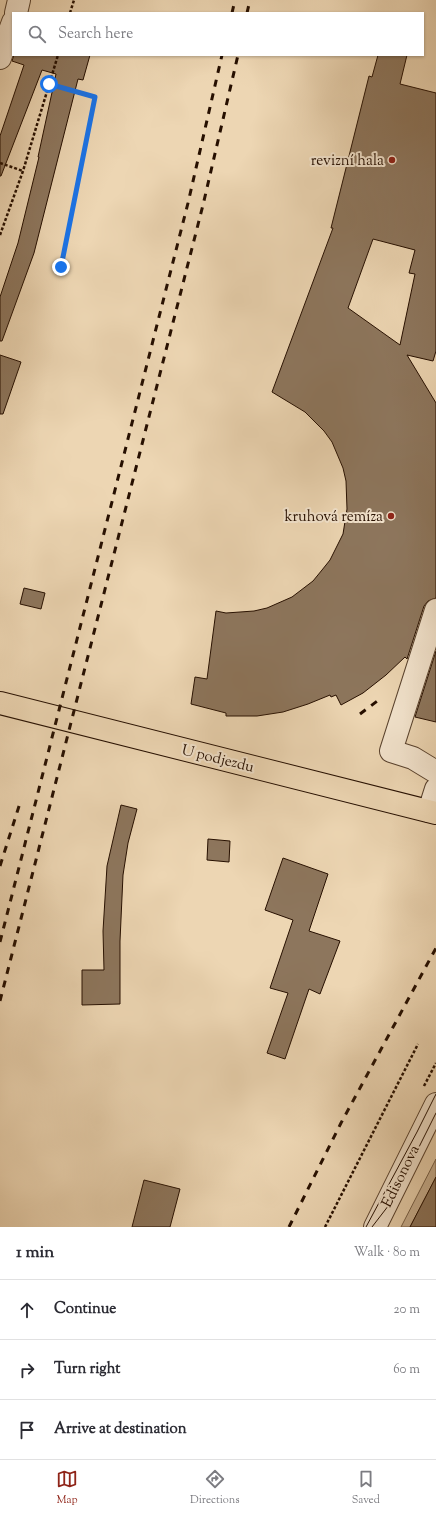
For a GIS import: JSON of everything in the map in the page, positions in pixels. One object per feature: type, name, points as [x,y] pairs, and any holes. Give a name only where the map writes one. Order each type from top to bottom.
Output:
[{"type":"main road","name":"U podjezdu","points":[[0,703],[433,812]]},
{"type":"street","points":[[16,12],[18,0]]},
{"type":"street","points":[[0,58],[12,25]]},
{"type":"street","points":[[436,610],[391,751],[413,758],[436,772]]},
{"type":"street","points":[[433,812],[436,789]]},
{"type":"street","name":"Edisonova","points":[[375,1227],[436,1104]]},
{"type":"path","points":[[70,12],[74,0]]},
{"type":"path","points":[[0,234],[23,171],[58,56]]},
{"type":"path","points":[[49,84],[95,97],[61,267]]},
{"type":"path","points":[[0,163],[23,171]]},
{"type":"path","points":[[326,1227],[418,1044]]},
{"type":"shaded area","points":[[436,1159],[436,1177],[410,1227],[401,1227]]},
{"type":"building","points":[[14,56],[90,56],[83,80],[78,79],[34,253],[2,341],[0,341],[0,297],[18,243],[39,157],[56,74],[42,70],[0,176],[0,136],[24,65],[12,61]]},
{"type":"building","name":"kruhová remíza","points":[[378,56],[407,56],[400,84],[436,93],[436,351],[433,361],[407,355],[436,403],[436,598],[428,601],[424,606],[407,659],[405,657],[386,675],[363,693],[341,705],[336,695],[331,697],[330,695],[283,712],[257,716],[226,716],[226,713],[191,704],[195,677],[207,679],[216,611],[226,613],[254,611],[267,608],[292,597],[313,581],[322,570],[330,560],[343,534],[347,509],[346,481],[343,468],[332,442],[324,431],[305,412],[272,392],[333,228],[331,228],[369,76],[372,77]],"holes":[[[373,239],[415,250],[409,273],[415,274],[400,345],[348,308]]]},
{"type":"building","points":[[0,355],[21,362],[3,414],[0,414]]},
{"type":"building","points":[[24,588],[45,593],[41,609],[20,604]]},
{"type":"building","points":[[436,651],[436,722],[415,717]]},
{"type":"building","points":[[121,805],[137,809],[128,843],[123,875],[120,941],[120,1004],[82,1005],[82,970],[104,970],[103,931],[107,866]]},
{"type":"building","points":[[208,839],[230,841],[229,862],[207,860]]},
{"type":"building","points":[[283,858],[328,874],[309,931],[340,941],[320,994],[309,989],[285,1059],[267,1053],[288,993],[270,988],[293,920],[265,910]]},
{"type":"building","points":[[436,1177],[436,1227],[410,1227]]},
{"type":"building","points":[[144,1180],[180,1189],[170,1227],[132,1227]]},
{"type":"tram line","points":[[366,1227],[436,1094]]},
{"type":"tram line","points":[[372,1227],[392,1201],[436,1113]]},
{"type":"railway","points":[[232,12],[235,0]]},
{"type":"railway","points":[[247,12],[250,0]]},
{"type":"railway","points":[[0,942],[188,203],[222,56]]},
{"type":"railway","points":[[0,1001],[203,205],[238,56]]},
{"type":"railway","points":[[360,714],[380,699]]},
{"type":"railway","points":[[0,866],[20,803]]},
{"type":"railway","points":[[289,1227],[341,1123],[436,948]]},
{"type":"place","name":"revizní hala","points":[[392,160]]},
{"type":"place","name":"kruhová remíza","points":[[391,516]]},
{"type":"route","points":[[49,84],[95,97],[61,267]]}]
